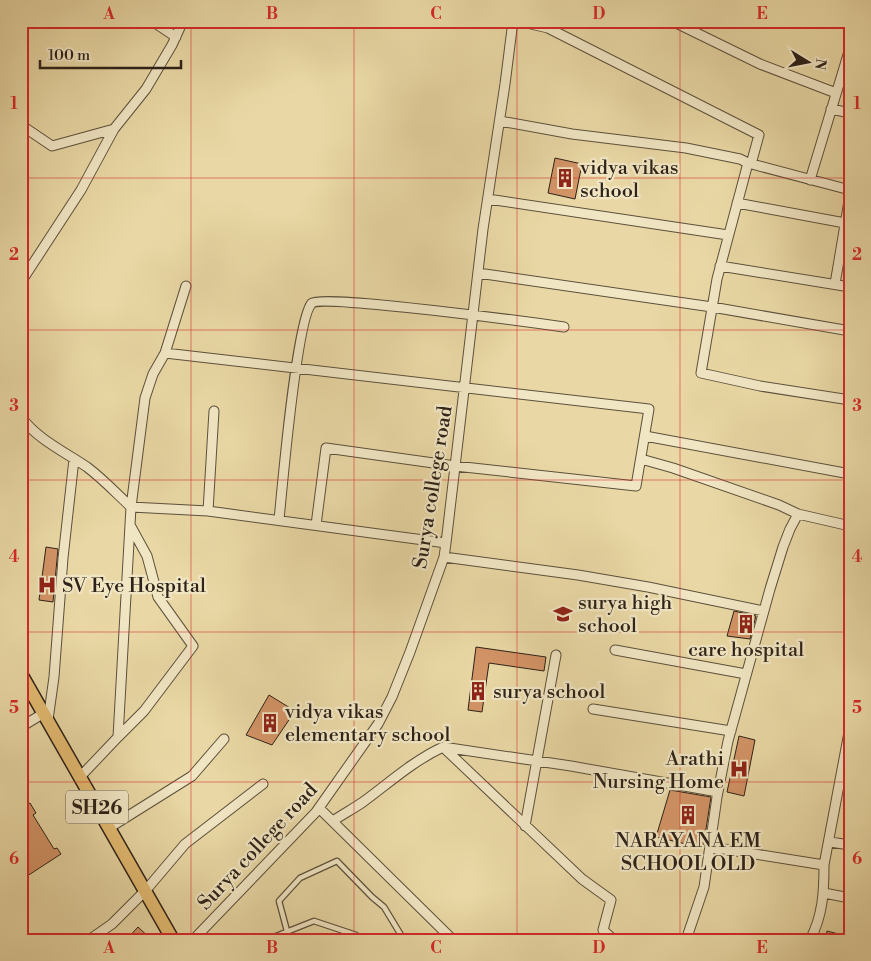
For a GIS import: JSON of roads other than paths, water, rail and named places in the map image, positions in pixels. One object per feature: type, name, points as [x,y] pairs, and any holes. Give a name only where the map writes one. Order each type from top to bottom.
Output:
[{"type":"main road","name":"SH26","points":[[21,674],[173,940]]},
{"type":"street","points":[[152,21],[176,37]]},
{"type":"street","points":[[21,282],[81,190],[114,129],[146,89],[183,21]]},
{"type":"street","name":"Surya college road","points":[[193,940],[319,808],[378,724],[392,696],[427,607],[444,557],[478,274],[513,21]]},
{"type":"street","points":[[518,21],[548,28],[759,135],[737,203],[720,266],[701,373],[760,386],[850,400]]},
{"type":"street","points":[[672,21],[760,64],[836,93]]},
{"type":"street","points":[[810,180],[850,48]]},
{"type":"street","points":[[831,109],[850,113]]},
{"type":"street","points":[[500,121],[572,134],[686,148],[740,159],[750,164],[850,190]]},
{"type":"street","points":[[21,125],[52,146],[114,129]]},
{"type":"street","points":[[835,284],[850,196]]},
{"type":"street","points":[[488,199],[728,235]]},
{"type":"street","points":[[737,203],[845,222]]},
{"type":"street","points":[[720,266],[850,287]]},
{"type":"street","points":[[478,274],[712,307],[850,331]]},
{"type":"street","points":[[118,737],[131,507],[145,398],[153,374],[165,352],[186,286]]},
{"type":"street","points":[[279,520],[296,368],[305,316],[310,304],[315,301],[340,301],[473,314],[564,327]]},
{"type":"street","points":[[165,352],[649,409],[636,486],[455,466],[326,448],[316,525]]},
{"type":"street","points":[[208,511],[214,411]]},
{"type":"street","points":[[21,417],[26,424],[46,440],[106,483],[131,507],[208,511],[446,543]]},
{"type":"street","points":[[645,436],[850,474]]},
{"type":"street","points":[[641,458],[779,505],[798,514],[850,526]]},
{"type":"street","points":[[21,727],[46,717],[54,678],[63,558],[74,459]]},
{"type":"street","points":[[686,940],[704,887],[718,792],[731,731],[783,548],[798,514]]},
{"type":"street","points":[[80,777],[144,710],[194,646],[158,597],[147,556],[130,524]]},
{"type":"street","points":[[444,557],[578,575],[648,587],[764,611]]},
{"type":"street","points":[[615,650],[746,674]]},
{"type":"street","points":[[525,826],[556,655]]},
{"type":"street","points":[[593,709],[731,731]]},
{"type":"street","points":[[810,940],[818,925],[824,893],[824,865],[846,771],[850,727]]},
{"type":"street","points":[[109,828],[192,776],[224,739]]},
{"type":"street","points":[[333,821],[420,759],[443,747],[718,792]]},
{"type":"street","points":[[443,747],[582,879],[611,900],[603,930],[614,940]]},
{"type":"street","points":[[89,940],[112,924],[146,890],[186,844],[264,784]]},
{"type":"street","points":[[319,808],[453,940]]},
{"type":"street","points":[[830,842],[850,844]]},
{"type":"street","points":[[711,847],[824,865]]},
{"type":"street","points":[[824,893],[850,898]]},
{"type":"lane","points":[[287,931],[279,901],[300,878],[337,861],[384,907],[404,940]]},
{"type":"lane","points":[[266,940],[314,921],[356,935],[360,940]]},
{"type":"place","name":"vidya vikas school","points":[[565,178]]},
{"type":"place","name":"SV Eye Hospital","points":[[47,585]]},
{"type":"place","name":"surya high school","points":[[563,614]]},
{"type":"place","name":"care hospital","points":[[746,624]]},
{"type":"place","name":"surya school","points":[[478,691]]},
{"type":"place","name":"vidya vikas elementary school","points":[[270,723]]},
{"type":"place","name":"Arathi Nursing Home","points":[[739,769]]},
{"type":"place","name":"NARAYANA EM SCHOOL OLD","points":[[688,815]]}]
